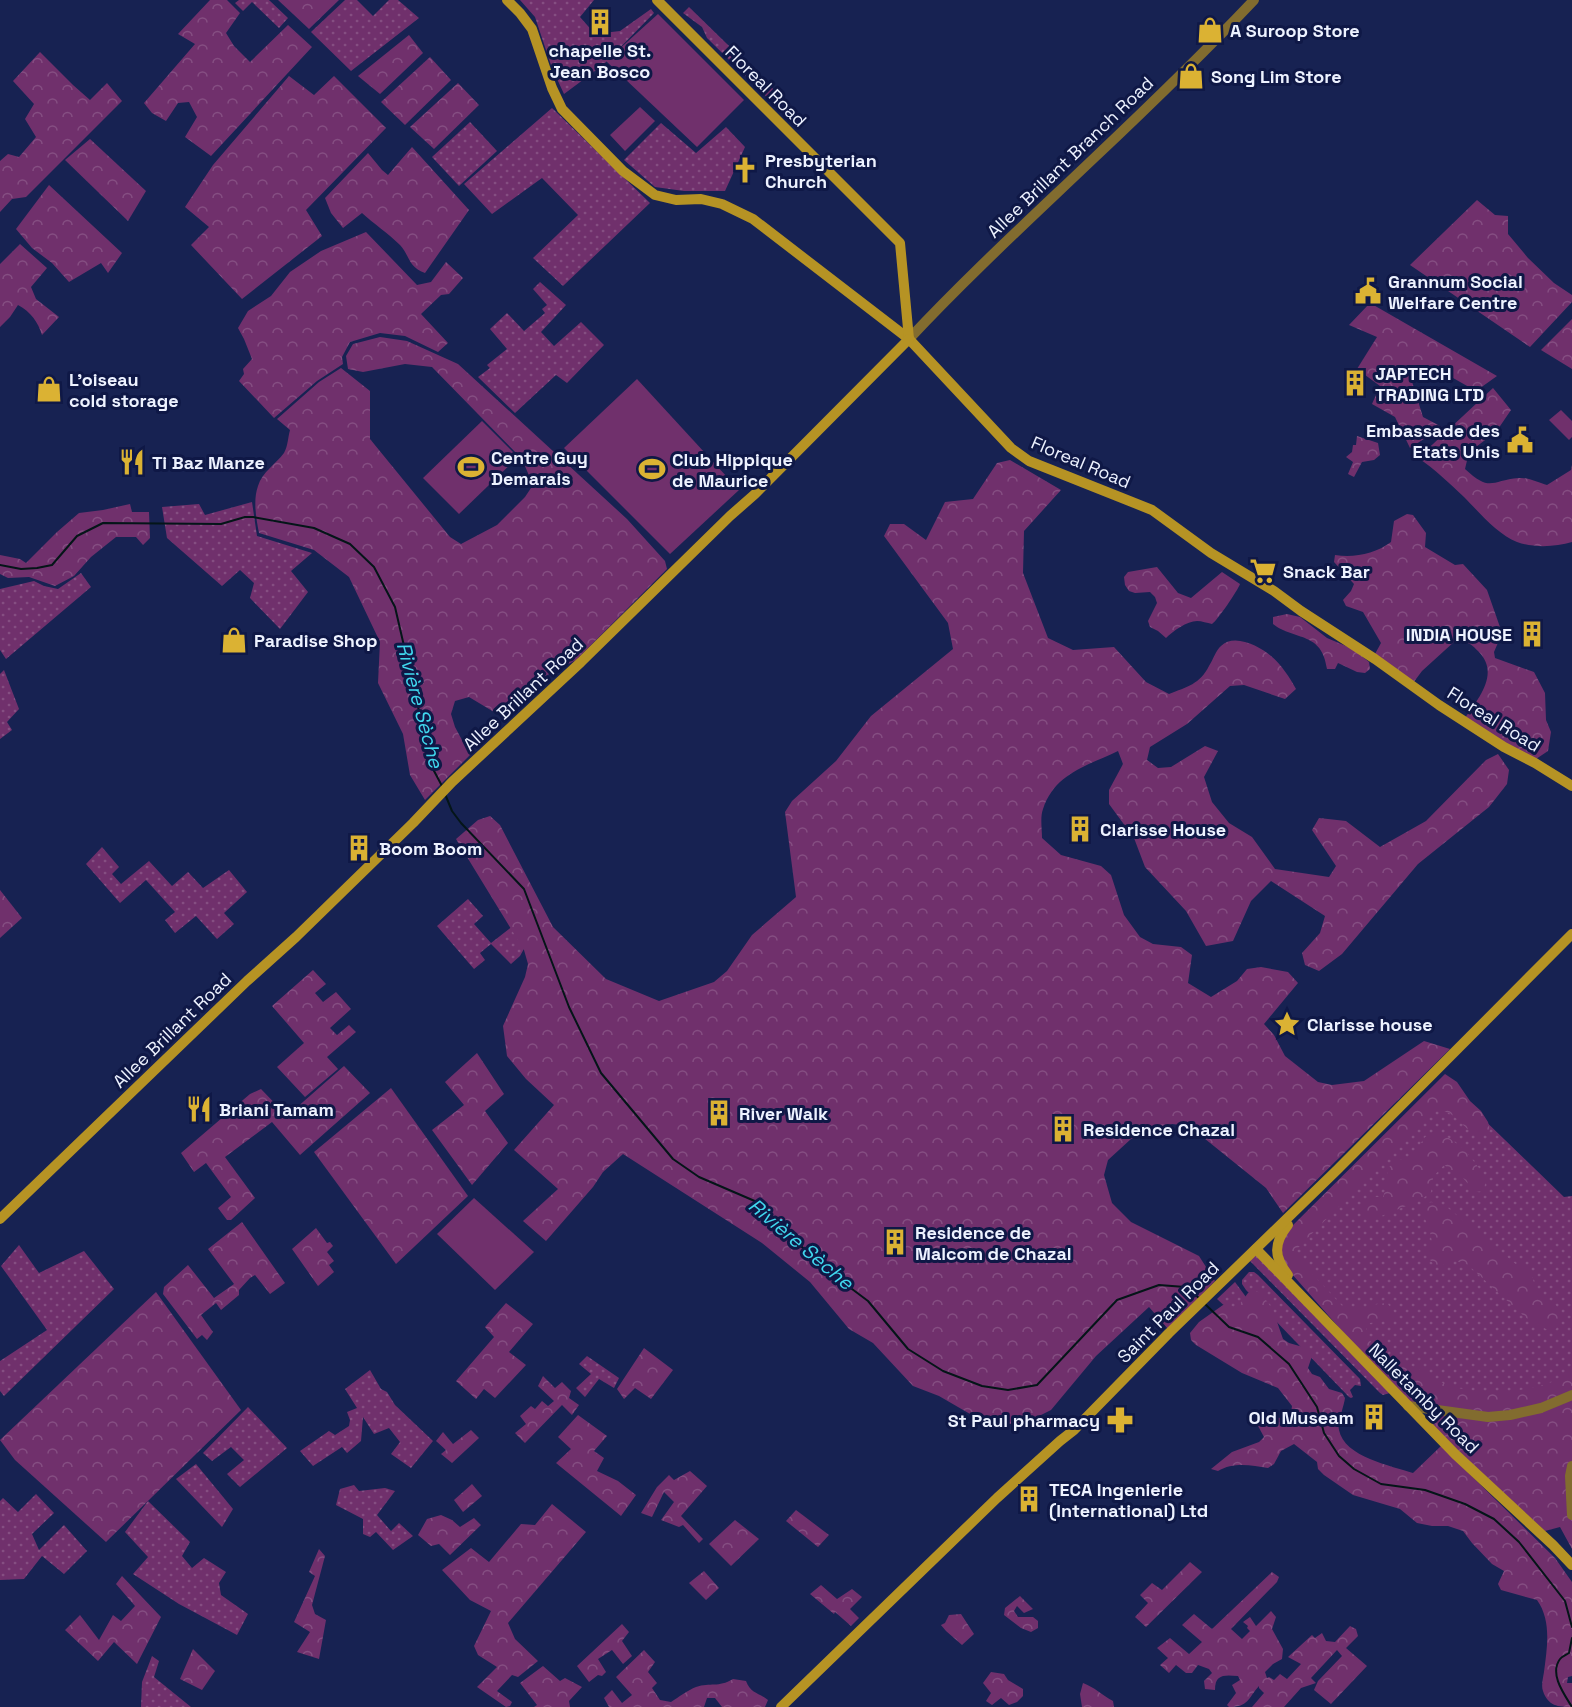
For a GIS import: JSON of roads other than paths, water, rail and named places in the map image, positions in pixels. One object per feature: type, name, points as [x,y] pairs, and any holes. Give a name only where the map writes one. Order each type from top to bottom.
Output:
[{"type":"main road","points":[[507,0],[532,29],[552,88],[562,109],[623,171],[655,195],[676,200],[701,199],[722,204],[753,219],[909,339]]},
{"type":"main road","name":"Floreal Road","points":[[657,0],[900,243],[909,339],[1011,448],[1029,461],[1152,510],[1211,553],[1274,591],[1439,705],[1504,747],[1572,786]]},
{"type":"main road","name":"Allee Brillant Road","points":[[0,1219],[296,937],[452,782],[581,662],[755,494],[909,339]]},
{"type":"main road","name":"Saint Paul Road","points":[[782,1707],[998,1498],[1074,1430],[1572,934]]},
{"type":"main road","points":[[1307,1198],[1281,1234],[1277,1243],[1278,1259],[1288,1275],[1329,1325]]},
{"type":"main road","name":"Nalletamby Road","points":[[1256,1249],[1455,1454],[1572,1565]]},
{"type":"street","name":"Allee Brillant Branch Road","points":[[909,339],[981,264],[1102,151],[1254,0]]},
{"type":"street","points":[[1408,1406],[1488,1417],[1541,1408],[1572,1395]]},
{"type":"street","points":[[1572,1466],[1570,1476],[1572,1515]]},
{"type":"waterway","name":"Rivière Sèche","points":[[0,565],[21,569],[52,565],[77,536],[103,523],[221,524],[253,517],[314,528],[350,544],[374,567],[395,607],[428,750],[433,769],[442,786]]},
{"type":"waterway","name":"Rivière Sèche","points":[[445,794],[452,811],[461,823],[524,889],[569,1007],[601,1073],[673,1159],[699,1177],[757,1202],[811,1256],[868,1301],[908,1349],[943,1371],[982,1386],[1008,1390],[1037,1385],[1117,1300],[1159,1285],[1185,1287],[1199,1298]]},
{"type":"waterway","name":"Rivière Sèche","points":[[1205,1304],[1229,1327],[1258,1337],[1289,1364],[1317,1407],[1324,1433],[1339,1456],[1354,1469],[1381,1484],[1425,1490],[1465,1504],[1494,1519],[1519,1542],[1565,1601],[1572,1627]]},
{"type":"waterway","name":"Rivière Sèche","points":[[1572,1638],[1569,1653],[1560,1659],[1556,1671],[1559,1684],[1572,1707]]},
{"type":"place","name":"chapelle St. Jean Bosco","points":[[600,22]]},
{"type":"place","name":"A Suroop Store","points":[[1210,30]]},
{"type":"place","name":"Song Lim Store","points":[[1191,76]]},
{"type":"place","name":"Presbyterian Church","points":[[745,170]]},
{"type":"place","name":"Grannum Social Welfare Centre","points":[[1368,291]]},
{"type":"place","name":"JAPTECH TRADING LTD","points":[[1355,383]]},
{"type":"place","name":"L'oiseau cold storage","points":[[49,389]]},
{"type":"place","name":"Embassade des Etats Unis","points":[[1520,440]]},
{"type":"place","name":"Ti Baz Manze","points":[[132,462]]},
{"type":"place","name":"Centre Guy Demarais","points":[[471,467]]},
{"type":"place","name":"Club Hippique de Maurice","points":[[652,469]]},
{"type":"place","name":"Snack Bar","points":[[1263,571]]},
{"type":"place","name":"INDIA HOUSE","points":[[1532,634]]},
{"type":"place","name":"Paradise Shop","points":[[234,640]]},
{"type":"place","name":"Clarisse House","points":[[1080,829]]},
{"type":"place","name":"Boom Boom","points":[[359,848]]},
{"type":"place","name":"Clarisse house","points":[[1287,1024]]},
{"type":"place","name":"Briani Tamam","points":[[199,1109]]},
{"type":"place","name":"River Walk","points":[[719,1113]]},
{"type":"place","name":"Residence Chazal","points":[[1063,1129]]},
{"type":"place","name":"Residence de Malcom de Chazal","points":[[895,1242]]},
{"type":"place","name":"Old Museam","points":[[1374,1417]]},
{"type":"place","name":"St Paul pharmacy","points":[[1120,1420]]},
{"type":"place","name":"TECA Ingenierie (International) Ltd","points":[[1029,1499]]}]
